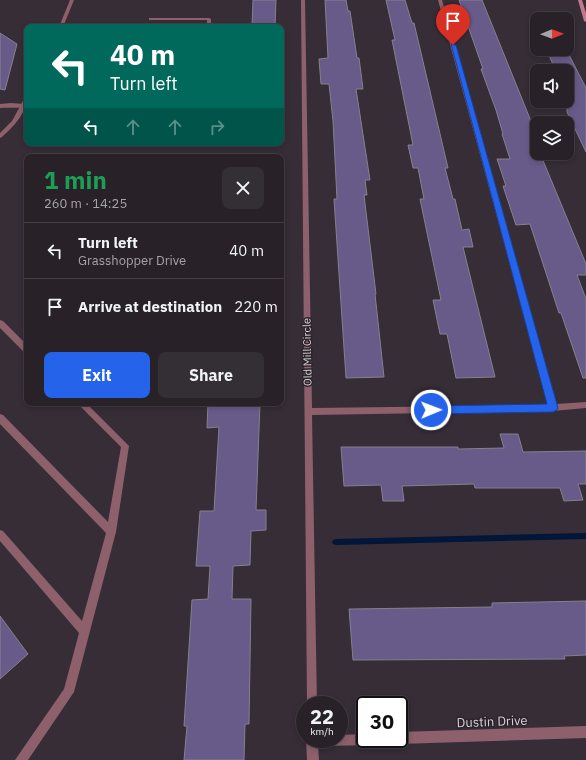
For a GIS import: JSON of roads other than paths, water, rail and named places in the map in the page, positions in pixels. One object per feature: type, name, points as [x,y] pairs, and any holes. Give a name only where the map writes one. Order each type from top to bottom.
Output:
[{"type":"street","points":[[62,24],[72,0]]},
{"type":"street","name":"Old Mill Circle","points":[[303,0],[312,696]]},
{"type":"street","points":[[440,0],[553,408]]},
{"type":"street","points":[[580,0],[586,21]]},
{"type":"street","points":[[151,19],[209,19],[209,24]]},
{"type":"street","points":[[0,106],[24,106]]},
{"type":"street","points":[[0,136],[14,122],[24,106]]},
{"type":"street","points":[[0,323],[24,347]]},
{"type":"street","points":[[308,412],[553,408],[586,404]]},
{"type":"street","points":[[21,760],[69,692],[111,532],[125,446],[84,406]]},
{"type":"street","points":[[0,418],[111,532]]},
{"type":"street","points":[[0,534],[84,632]]},
{"type":"street","name":"Dustin Drive","points":[[408,738],[586,732]]},
{"type":"street","points":[[312,748],[313,760]]},
{"type":"waterway","points":[[336,542],[586,536]]}]
